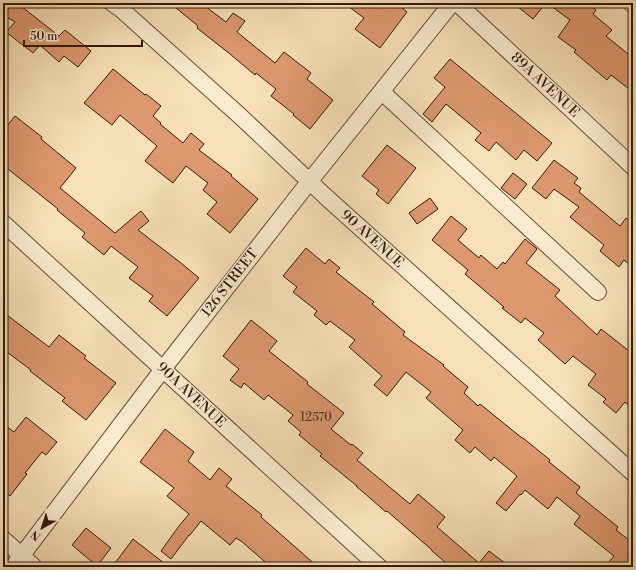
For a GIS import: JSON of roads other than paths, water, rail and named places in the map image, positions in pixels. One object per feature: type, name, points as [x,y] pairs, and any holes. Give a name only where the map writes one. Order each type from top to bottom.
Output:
[{"type":"street","name":"126 STREET","points":[[17,562],[163,369],[309,182],[452,3]]},
{"type":"street","name":"89A AVENUE","points":[[457,3],[633,167]]},
{"type":"street","name":"90 AVENUE","points":[[121,6],[309,182],[633,474]]},
{"type":"street","points":[[382,92],[598,292]]},
{"type":"street","name":"90A AVENUE","points":[[3,223],[379,567]]},
{"type":"street","points":[[3,538],[17,562],[34,567]]}]
